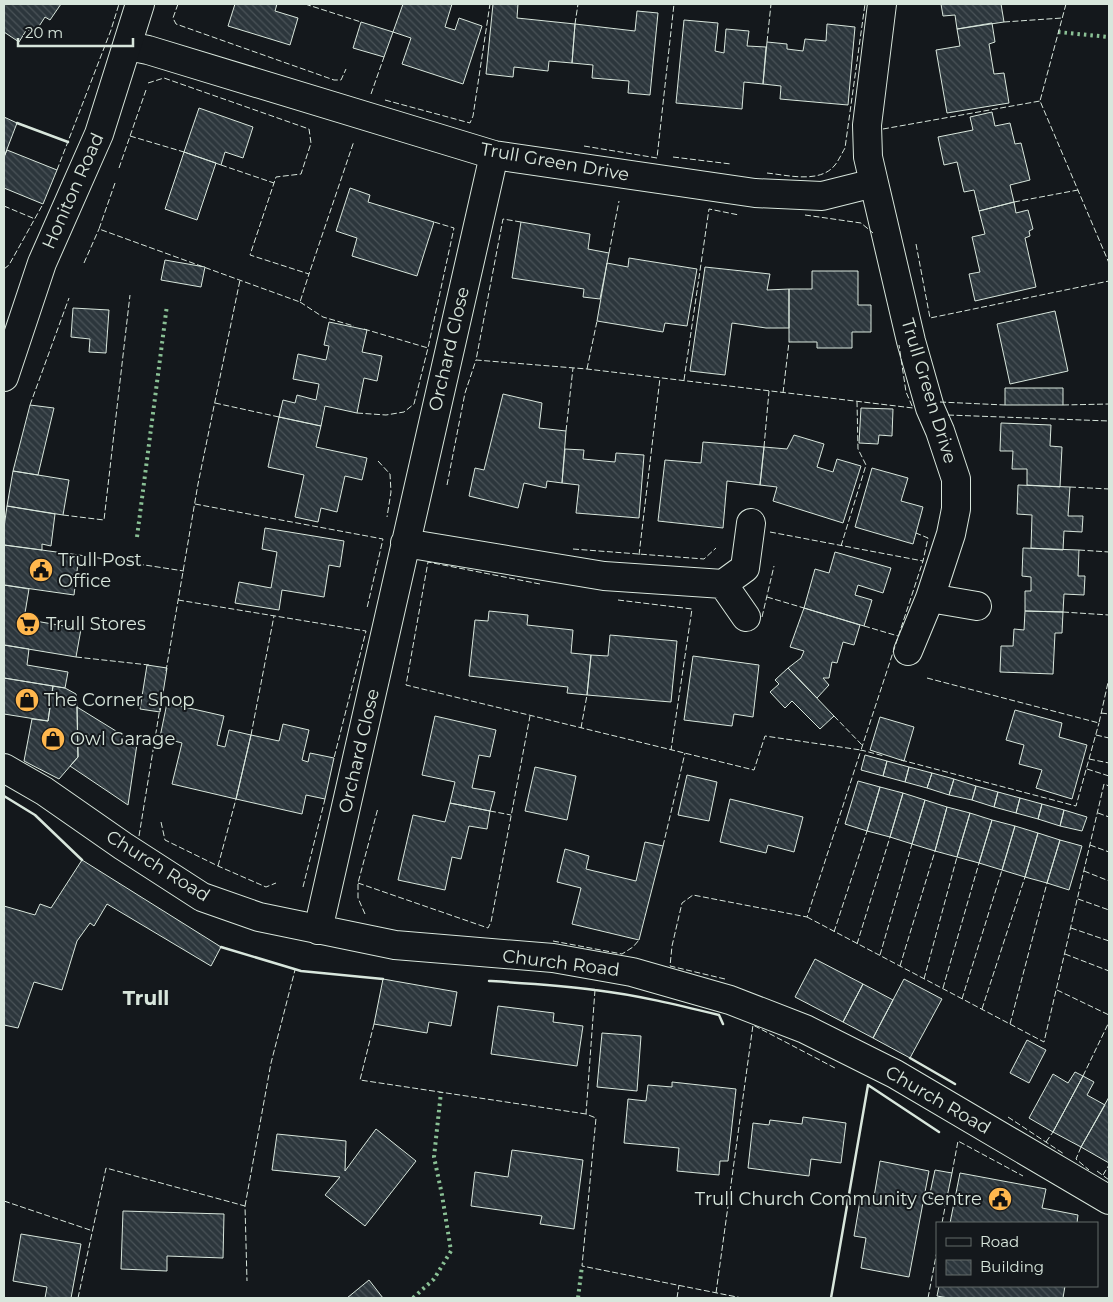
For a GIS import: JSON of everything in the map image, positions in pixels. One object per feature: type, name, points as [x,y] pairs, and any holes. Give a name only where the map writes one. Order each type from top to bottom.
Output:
[{"type":"street","name":"Honiton Road","points":[[6,365],[42,264],[99,134],[140,4]]},
{"type":"street","name":"Trull Green Drive","points":[[882,4],[868,125],[868,157],[911,341],[930,408],[956,479],[956,509],[951,534],[930,598],[908,651]]},
{"type":"street","name":"Trull Green Drive","points":[[128,46],[148,50],[494,155],[755,193],[822,196],[874,183]]},
{"type":"street","name":"Orchard Close","points":[[318,930],[494,155]]},
{"type":"street","points":[[405,542],[604,576],[723,584],[744,568],[751,523]]},
{"type":"street","points":[[723,584],[746,617]]},
{"type":"street","points":[[930,598],[978,606]]},
{"type":"street","name":"Church Road","points":[[4,768],[44,792],[202,897],[259,917],[396,945],[553,958],[632,972],[730,1000],[805,1029],[895,1074],[1109,1200]]},
{"type":"building","points":[[4,4],[61,4],[50,20],[45,17],[34,34],[27,29],[19,42],[4,32]]},
{"type":"building","points":[[235,4],[277,4],[275,11],[298,18],[290,45],[228,26]]},
{"type":"building","points":[[403,4],[452,4],[445,27],[455,30],[459,18],[482,26],[463,84],[402,64],[411,38],[393,32]]},
{"type":"building","points":[[493,4],[518,4],[517,18],[575,24],[572,63],[549,61],[548,71],[514,67],[513,77],[486,74]]},
{"type":"building","points":[[941,4],[1001,4],[1004,22],[957,29],[955,15],[943,16]]},
{"type":"building","points":[[637,11],[658,13],[650,95],[628,93],[629,81],[592,78],[593,65],[572,63],[575,24],[635,31]]},
{"type":"building","points":[[684,20],[718,23],[715,51],[724,53],[726,29],[749,31],[747,46],[766,47],[763,84],[744,82],[742,109],[676,103]]},
{"type":"building","points":[[361,22],[393,32],[384,57],[353,48]]},
{"type":"building","points":[[992,23],[995,42],[989,44],[994,74],[1004,73],[1009,103],[947,113],[936,50],[960,46],[957,29]]},
{"type":"building","points":[[827,24],[855,27],[848,105],[780,99],[781,86],[763,84],[767,42],[787,44],[787,49],[803,51],[805,39],[826,41]]},
{"type":"building","points":[[199,108],[253,127],[243,158],[225,152],[221,165],[184,152]]},
{"type":"building","points":[[992,112],[995,126],[1010,123],[1015,144],[1021,143],[1030,180],[1010,185],[1014,202],[979,211],[974,190],[964,192],[957,162],[944,165],[938,137],[973,130],[970,117]]},
{"type":"building","points":[[4,117],[17,123],[4,157]]},
{"type":"building","points":[[7,150],[57,170],[43,204],[4,188],[4,157]]},
{"type":"building","points":[[184,152],[216,163],[197,220],[165,209]]},
{"type":"building","points":[[350,188],[370,195],[368,202],[434,222],[417,276],[352,256],[357,238],[336,231]]},
{"type":"building","points":[[1014,202],[1016,213],[1028,210],[1033,229],[1029,231],[1030,236],[1025,238],[1036,287],[975,301],[969,274],[980,272],[972,237],[985,234],[979,211]]},
{"type":"building","points":[[521,222],[590,234],[588,249],[609,253],[600,299],[583,297],[584,289],[512,278]]},
{"type":"building","points":[[629,258],[697,269],[687,326],[665,323],[663,332],[597,321],[607,263],[628,267]]},
{"type":"building","points":[[165,260],[205,267],[201,287],[161,280]]},
{"type":"building","points":[[705,267],[770,274],[767,290],[789,289],[789,328],[766,328],[732,323],[725,375],[690,371]]},
{"type":"building","points":[[812,271],[858,271],[858,305],[871,305],[871,332],[852,332],[852,348],[817,348],[817,342],[789,342],[789,289],[812,289]]},
{"type":"building","points":[[73,308],[109,310],[106,353],[89,352],[90,339],[71,337]]},
{"type":"building","points":[[1055,311],[1068,371],[1010,384],[997,324]]},
{"type":"building","points":[[329,322],[367,330],[362,352],[382,356],[377,381],[364,378],[357,413],[325,406],[321,426],[279,417],[283,400],[295,403],[297,395],[316,400],[319,384],[293,379],[298,354],[326,360],[329,346],[324,345]]},
{"type":"building","points":[[1005,388],[1063,388],[1063,405],[1005,405]]},
{"type":"building","points":[[503,394],[542,403],[539,428],[566,431],[562,483],[547,481],[546,488],[524,483],[518,508],[469,496],[475,468],[484,470]]},
{"type":"building","points":[[30,405],[54,408],[38,475],[13,471]]},
{"type":"building","points":[[861,408],[893,409],[892,436],[879,435],[878,444],[859,443]]},
{"type":"building","points":[[279,417],[321,426],[316,447],[367,458],[362,480],[345,476],[337,512],[321,508],[318,522],[295,517],[304,475],[268,467]]},
{"type":"building","points":[[1001,423],[1051,425],[1050,446],[1062,447],[1060,487],[1027,485],[1027,469],[1012,469],[1013,451],[1000,451]]},
{"type":"building","points":[[794,435],[824,444],[817,467],[833,472],[837,459],[861,466],[843,523],[773,501],[777,487],[760,485],[764,447],[787,449]]},
{"type":"building","points":[[703,442],[764,447],[760,485],[727,481],[723,528],[658,521],[665,460],[701,463]]},
{"type":"building","points":[[565,449],[584,450],[583,459],[615,462],[616,453],[644,455],[639,518],[576,513],[579,485],[562,483]]},
{"type":"building","points":[[872,468],[908,478],[901,501],[923,507],[913,544],[855,527]]},
{"type":"building","points":[[13,471],[69,480],[63,515],[7,506]]},
{"type":"building","points":[[1018,485],[1070,487],[1068,516],[1083,516],[1082,532],[1064,531],[1063,550],[1031,548],[1032,515],[1017,514]]},
{"type":"building","points":[[7,506],[55,514],[51,546],[42,544],[42,550],[4,545]]},
{"type":"building","points":[[265,528],[344,541],[340,567],[329,565],[324,597],[282,590],[279,610],[235,603],[239,582],[271,588],[277,552],[262,549]]},
{"type":"building","name":"Trull Post Office","points":[[4,545],[79,555],[74,595],[4,585]]},
{"type":"building","points":[[1023,548],[1079,550],[1078,576],[1085,576],[1084,595],[1064,594],[1063,612],[1025,611],[1025,591],[1031,591],[1031,577],[1022,576]]},
{"type":"building","points":[[835,552],[891,568],[883,593],[858,585],[855,595],[872,600],[864,626],[804,608],[815,569],[829,573]]},
{"type":"building","name":"Trull Stores","points":[[4,585],[29,589],[24,619],[81,629],[76,657],[4,645]]},
{"type":"building","points":[[804,608],[860,625],[854,645],[843,642],[837,663],[832,662],[829,678],[823,678],[829,685],[817,698],[788,668],[801,658],[804,651],[790,647]]},
{"type":"building","points":[[489,611],[528,615],[527,625],[573,630],[571,653],[591,655],[587,695],[567,693],[568,687],[469,676],[475,620],[488,621]]},
{"type":"building","points":[[1025,611],[1063,612],[1062,633],[1055,633],[1053,674],[1000,672],[1001,646],[1013,646],[1014,629],[1024,630]]},
{"type":"building","points":[[610,635],[677,641],[671,702],[587,695],[591,655],[608,656]]},
{"type":"building","points":[[4,645],[29,649],[27,665],[68,672],[65,688],[4,678]]},
{"type":"building","points":[[693,656],[759,665],[753,717],[734,714],[732,726],[684,720]]},
{"type":"building","points":[[147,665],[167,668],[160,712],[140,709]]},
{"type":"building","points":[[788,668],[834,716],[820,729],[792,701],[785,708],[770,692],[779,684],[775,680]]},
{"type":"building","name":"The Corner Shop","points":[[4,678],[53,686],[48,721],[4,714]]},
{"type":"building","name":"Owl Garage","points":[[53,686],[65,688],[76,694],[77,707],[78,757],[59,779],[24,761],[32,719],[48,721]]},
{"type":"building","points":[[167,703],[224,716],[217,745],[225,747],[229,730],[251,735],[236,799],[172,784],[182,743],[160,737]]},
{"type":"building","points":[[77,707],[137,744],[128,805],[70,766],[78,757]]},
{"type":"building","points":[[1015,710],[1062,723],[1059,737],[1087,745],[1072,799],[1036,788],[1042,770],[1019,764],[1024,745],[1006,740]]},
{"type":"building","points":[[435,716],[496,730],[490,757],[479,755],[472,788],[495,792],[490,811],[450,803],[455,782],[422,775]]},
{"type":"building","points":[[880,717],[914,727],[904,761],[870,750]]},
{"type":"building","points":[[283,724],[309,730],[302,760],[308,762],[310,753],[334,758],[325,799],[306,795],[302,814],[236,799],[251,735],[279,741]]},
{"type":"building","points":[[865,755],[887,761],[883,776],[861,770]]},
{"type":"building","points":[[887,761],[909,767],[905,782],[883,776]]},
{"type":"building","points":[[535,767],[576,776],[567,820],[525,811]]},
{"type":"building","points":[[909,767],[932,773],[927,788],[905,782]]},
{"type":"building","points":[[932,773],[954,779],[949,795],[927,788]]},
{"type":"building","points":[[687,775],[717,782],[709,821],[678,815]]},
{"type":"building","points":[[954,779],[976,786],[972,800],[949,795]]},
{"type":"building","points":[[858,781],[880,787],[867,831],[845,824]]},
{"type":"building","points":[[976,786],[998,792],[994,807],[972,800]]},
{"type":"building","points":[[880,787],[903,793],[890,837],[867,831]]},
{"type":"building","points":[[998,792],[1020,798],[1016,813],[994,807]]},
{"type":"building","points":[[903,793],[925,800],[912,844],[890,837]]},
{"type":"building","points":[[1020,798],[1042,804],[1038,819],[1016,813]]},
{"type":"building","points":[[730,799],[803,817],[794,852],[768,845],[766,853],[720,842]]},
{"type":"building","points":[[925,800],[947,807],[935,851],[912,844]]},
{"type":"building","points":[[450,803],[490,811],[487,829],[469,826],[461,859],[452,857],[445,890],[398,880],[413,815],[445,822]]},
{"type":"building","points":[[1042,804],[1064,810],[1060,826],[1038,819]]},
{"type":"building","points":[[947,807],[970,813],[957,857],[935,851]]},
{"type":"building","points":[[1064,810],[1087,817],[1082,831],[1060,826]]},
{"type":"building","points":[[970,813],[992,820],[979,863],[957,857]]},
{"type":"building","points":[[992,820],[1015,826],[1002,870],[979,863]]},
{"type":"building","points":[[1015,826],[1038,833],[1025,877],[1002,870]]},
{"type":"building","points":[[1038,833],[1060,840],[1047,883],[1025,877]]},
{"type":"building","points":[[1060,840],[1082,846],[1069,890],[1047,883]]},
{"type":"building","points":[[645,842],[663,846],[639,940],[572,924],[581,888],[557,882],[565,849],[589,856],[586,869],[636,881]]},
{"type":"building","points":[[82,860],[221,947],[211,966],[107,904],[94,926],[90,923],[77,941],[62,990],[34,982],[18,1028],[4,1025],[4,906],[35,915],[40,904],[51,908]]},
{"type":"building","points":[[815,959],[863,984],[843,1022],[795,997]]},
{"type":"building","points":[[383,979],[457,992],[451,1026],[429,1022],[427,1033],[374,1024]]},
{"type":"building","points":[[904,979],[942,999],[910,1058],[873,1038]]},
{"type":"building","points":[[863,984],[893,1000],[873,1038],[843,1022]]},
{"type":"building","points":[[498,1006],[554,1013],[553,1022],[583,1026],[577,1066],[491,1054]]},
{"type":"building","points":[[602,1033],[641,1036],[637,1091],[597,1087]]},
{"type":"building","points":[[1027,1040],[1046,1050],[1029,1083],[1010,1073]]},
{"type":"building","points":[[1075,1072],[1083,1076],[1053,1132],[1029,1118],[1053,1074],[1068,1083]]},
{"type":"building","points":[[1083,1076],[1094,1082],[1087,1095],[1105,1105],[1081,1147],[1053,1132]]},
{"type":"building","points":[[672,1082],[736,1089],[728,1161],[720,1161],[719,1175],[677,1171],[679,1148],[624,1143],[628,1099],[646,1101],[648,1085],[672,1087]]},
{"type":"building","points":[[1109,1097],[1109,1163],[1081,1147]]},
{"type":"building","points":[[803,1117],[846,1123],[841,1163],[811,1159],[809,1176],[748,1168],[753,1123],[769,1125],[770,1120],[802,1124]]},
{"type":"building","points":[[376,1129],[416,1161],[365,1226],[325,1195],[340,1177],[272,1170],[277,1134],[346,1141],[345,1171]]},
{"type":"building","points":[[512,1150],[583,1160],[574,1229],[540,1224],[542,1216],[471,1206],[475,1172],[508,1177]]},
{"type":"building","points":[[880,1161],[929,1171],[909,1277],[861,1268],[866,1238],[854,1236],[861,1195],[874,1197]]},
{"type":"building","points":[[935,1170],[952,1173],[946,1202],[929,1198]]},
{"type":"building","name":"Trull Church Community Centre","points":[[960,1173],[1046,1189],[1042,1208],[1078,1215],[1077,1222],[950,1222]]},
{"type":"building","points":[[123,1211],[224,1214],[223,1258],[167,1256],[167,1271],[121,1269]]},
{"type":"building","points":[[21,1234],[81,1244],[71,1298],[45,1298],[47,1287],[13,1281]]},
{"type":"building","points":[[369,1280],[383,1298],[347,1298]]},
{"type":"building","points":[[939,1287],[1065,1287],[1063,1298],[948,1298],[937,1296]]},
{"type":"hedge","points":[[1058,32],[1109,37]]},
{"type":"hedge","points":[[137,537],[167,305]]},
{"type":"hedge","points":[[413,1298],[434,1279],[451,1251],[434,1157],[441,1092]]},
{"type":"hedge","points":[[578,1298],[582,1266]]},
{"type":"fence","points":[[57,170],[111,30],[119,4]]},
{"type":"fence","points":[[178,4],[173,18],[176,24],[334,80],[341,80],[346,69]]},
{"type":"fence","points":[[305,4],[361,22]]},
{"type":"fence","points":[[385,100],[470,123],[473,116],[490,4]]},
{"type":"fence","points":[[575,24],[578,4]]},
{"type":"fence","points":[[584,146],[657,158],[674,4]]},
{"type":"fence","points":[[767,42],[771,4]]},
{"type":"fence","points":[[767,173],[803,177],[821,175],[829,171],[839,159],[845,148],[865,4]]},
{"type":"fence","points":[[1066,4],[1040,101],[1109,263]]},
{"type":"fence","points":[[1004,22],[1062,18]]},
{"type":"fence","points":[[371,94],[384,57]]},
{"type":"fence","points":[[148,83],[164,78],[309,129],[311,143],[301,174],[276,177],[250,255],[309,274],[354,141]]},
{"type":"fence","points":[[119,168],[146,90]]},
{"type":"fence","points":[[883,129],[1040,101]]},
{"type":"fence","points":[[130,136],[184,152]]},
{"type":"fence","points":[[673,157],[731,164]]},
{"type":"fence","points":[[221,165],[274,183]]},
{"type":"fence","points":[[115,183],[99,229],[300,302],[309,274]]},
{"type":"fence","points":[[1014,202],[1078,190]]},
{"type":"fence","points":[[609,253],[619,201]]},
{"type":"fence","points":[[4,269],[9,265],[43,204]]},
{"type":"fence","points":[[4,206],[35,219]]},
{"type":"fence","points":[[684,380],[709,209],[739,215]]},
{"type":"fence","points":[[805,215],[861,223],[873,233]]},
{"type":"fence","points":[[521,222],[503,219],[476,360],[587,369],[913,408],[906,392],[899,345]]},
{"type":"fence","points":[[364,329],[428,348],[454,228],[434,222]]},
{"type":"fence","points":[[84,263],[99,229]]},
{"type":"fence","points":[[916,244],[930,318],[1109,281]]},
{"type":"fence","points":[[166,671],[198,484],[240,280]]},
{"type":"fence","points":[[63,515],[104,520],[130,295]]},
{"type":"fence","points":[[30,405],[69,298]]},
{"type":"fence","points":[[300,302],[323,317],[354,326]]},
{"type":"fence","points":[[587,369],[597,321]]},
{"type":"fence","points":[[783,393],[789,342]]},
{"type":"fence","points":[[357,413],[386,415],[404,412],[414,404],[428,348]]},
{"type":"fence","points":[[447,485],[465,393],[476,360]]},
{"type":"fence","points":[[566,431],[573,368]]},
{"type":"fence","points":[[639,555],[660,378]]},
{"type":"fence","points":[[764,447],[769,391]]},
{"type":"fence","points":[[841,546],[866,465],[858,449],[857,402]]},
{"type":"fence","points":[[940,402],[1005,405]]},
{"type":"fence","points":[[215,403],[279,417]]},
{"type":"fence","points":[[1063,405],[1109,404]]},
{"type":"fence","points":[[948,415],[1109,421]]},
{"type":"fence","points":[[378,461],[390,474],[391,492],[387,517]]},
{"type":"fence","points":[[1070,487],[1109,489]]},
{"type":"fence","points":[[195,504],[383,539],[367,608]]},
{"type":"fence","points":[[770,532],[923,561],[928,538],[916,533]]},
{"type":"fence","points":[[573,549],[704,559],[716,548]]},
{"type":"fence","points":[[1079,550],[1109,552]]},
{"type":"fence","points":[[79,555],[184,571]]},
{"type":"fence","points":[[540,584],[428,562],[406,685],[754,770],[765,736],[861,750],[923,561]]},
{"type":"fence","points":[[762,617],[774,566]]},
{"type":"fence","points":[[767,597],[804,608]]},
{"type":"fence","points":[[178,600],[366,631],[334,758]]},
{"type":"fence","points":[[618,600],[692,609],[671,750]]},
{"type":"fence","points":[[1063,612],[1109,615]]},
{"type":"fence","points":[[251,735],[274,616]]},
{"type":"fence","points":[[864,626],[898,636]]},
{"type":"fence","points":[[76,657],[149,665]]},
{"type":"fence","points":[[927,678],[1099,723],[1109,678]]},
{"type":"fence","points":[[581,728],[587,695]]},
{"type":"fence","points":[[139,836],[160,708]]},
{"type":"fence","points":[[1101,713],[1109,714]]},
{"type":"fence","points":[[358,883],[488,928],[491,922],[530,716]]},
{"type":"fence","points":[[834,716],[863,746]]},
{"type":"fence","points":[[901,760],[1076,806],[1099,723]]},
{"type":"fence","points":[[1096,735],[1109,738]]},
{"type":"fence","points":[[725,979],[670,966],[672,946],[682,903],[693,895],[807,917],[861,750],[884,756]]},
{"type":"fence","points":[[663,846],[685,753]]},
{"type":"fence","points":[[1089,759],[1109,763]]},
{"type":"fence","points":[[1087,769],[1109,776]]},
{"type":"fence","points":[[807,917],[1044,1042],[1104,784],[1109,786]]},
{"type":"fence","points":[[218,866],[236,799]]},
{"type":"fence","points":[[303,887],[325,799]]},
{"type":"fence","points":[[365,914],[358,898],[358,883],[378,808]]},
{"type":"fence","points":[[490,811],[511,815]]},
{"type":"fence","points":[[1098,813],[1109,817]]},
{"type":"fence","points":[[161,822],[165,840],[266,887],[276,883]]},
{"type":"fence","points":[[834,932],[867,831]]},
{"type":"fence","points":[[857,944],[890,837]]},
{"type":"fence","points":[[880,955],[912,844]]},
{"type":"fence","points":[[1090,845],[1109,852]]},
{"type":"fence","points":[[900,966],[935,851]]},
{"type":"fence","points":[[924,979],[957,857]]},
{"type":"fence","points":[[943,988],[979,863]]},
{"type":"fence","points":[[962,999],[1002,870]]},
{"type":"fence","points":[[1084,871],[1109,881]]},
{"type":"fence","points":[[982,1009],[1025,877]]},
{"type":"fence","points":[[1010,1024],[1047,883]]},
{"type":"fence","points":[[1078,899],[1109,910]]},
{"type":"fence","points":[[1071,928],[1109,941]]},
{"type":"fence","points":[[553,941],[622,954],[633,947],[639,940]]},
{"type":"fence","points":[[1065,954],[1109,971]]},
{"type":"fence","points":[[245,1206],[271,1063],[295,970]]},
{"type":"fence","points":[[595,990],[586,1114],[596,1118],[582,1266],[742,1298]]},
{"type":"fence","points":[[1057,990],[1109,1015]]},
{"type":"fence","points":[[1083,1076],[1109,1022]]},
{"type":"fence","points":[[374,1024],[360,1080],[586,1114]]},
{"type":"fence","points":[[716,1293],[753,1025],[835,1068]]},
{"type":"fence","points":[[1008,1117],[1064,1154]]},
{"type":"fence","points":[[1046,1142],[1053,1132]]},
{"type":"fence","points":[[952,1173],[958,1141],[1023,1176]]},
{"type":"fence","points":[[1081,1147],[1076,1159],[1089,1170]]},
{"type":"fence","points":[[1103,1175],[1109,1165]]},
{"type":"fence","points":[[78,1298],[106,1168],[245,1206],[247,1281]]},
{"type":"fence","points":[[1097,1171],[1109,1180]]},
{"type":"fence","points":[[4,1201],[93,1231]]},
{"type":"fence","points":[[942,1222],[946,1202]]},
{"type":"fence","points":[[928,1298],[936,1256]]},
{"type":"fence","points":[[677,1298],[679,1285]]},
{"type":"wall","points":[[17,123],[68,142]]},
{"type":"wall","points":[[4,796],[35,815],[82,860]]},
{"type":"wall","points":[[221,947],[301,971],[383,979]]},
{"type":"wall","points":[[489,981],[529,983],[611,992],[719,1015],[723,1024]]},
{"type":"wall","points":[[910,1058],[955,1084]]},
{"type":"wall","points":[[831,1298],[868,1085],[939,1132]]},
{"type":"place","name":"Trull Post Office","points":[[41,570]]},
{"type":"place","name":"Trull Stores","points":[[28,624]]},
{"type":"place","name":"The Corner Shop","points":[[27,700]]},
{"type":"place","name":"Owl Garage","points":[[53,739]]},
{"type":"place","name":"Trull Church Community Centre","points":[[1000,1199]]},
{"type":"district","name":"Trull","points":[[146,998]]}]
